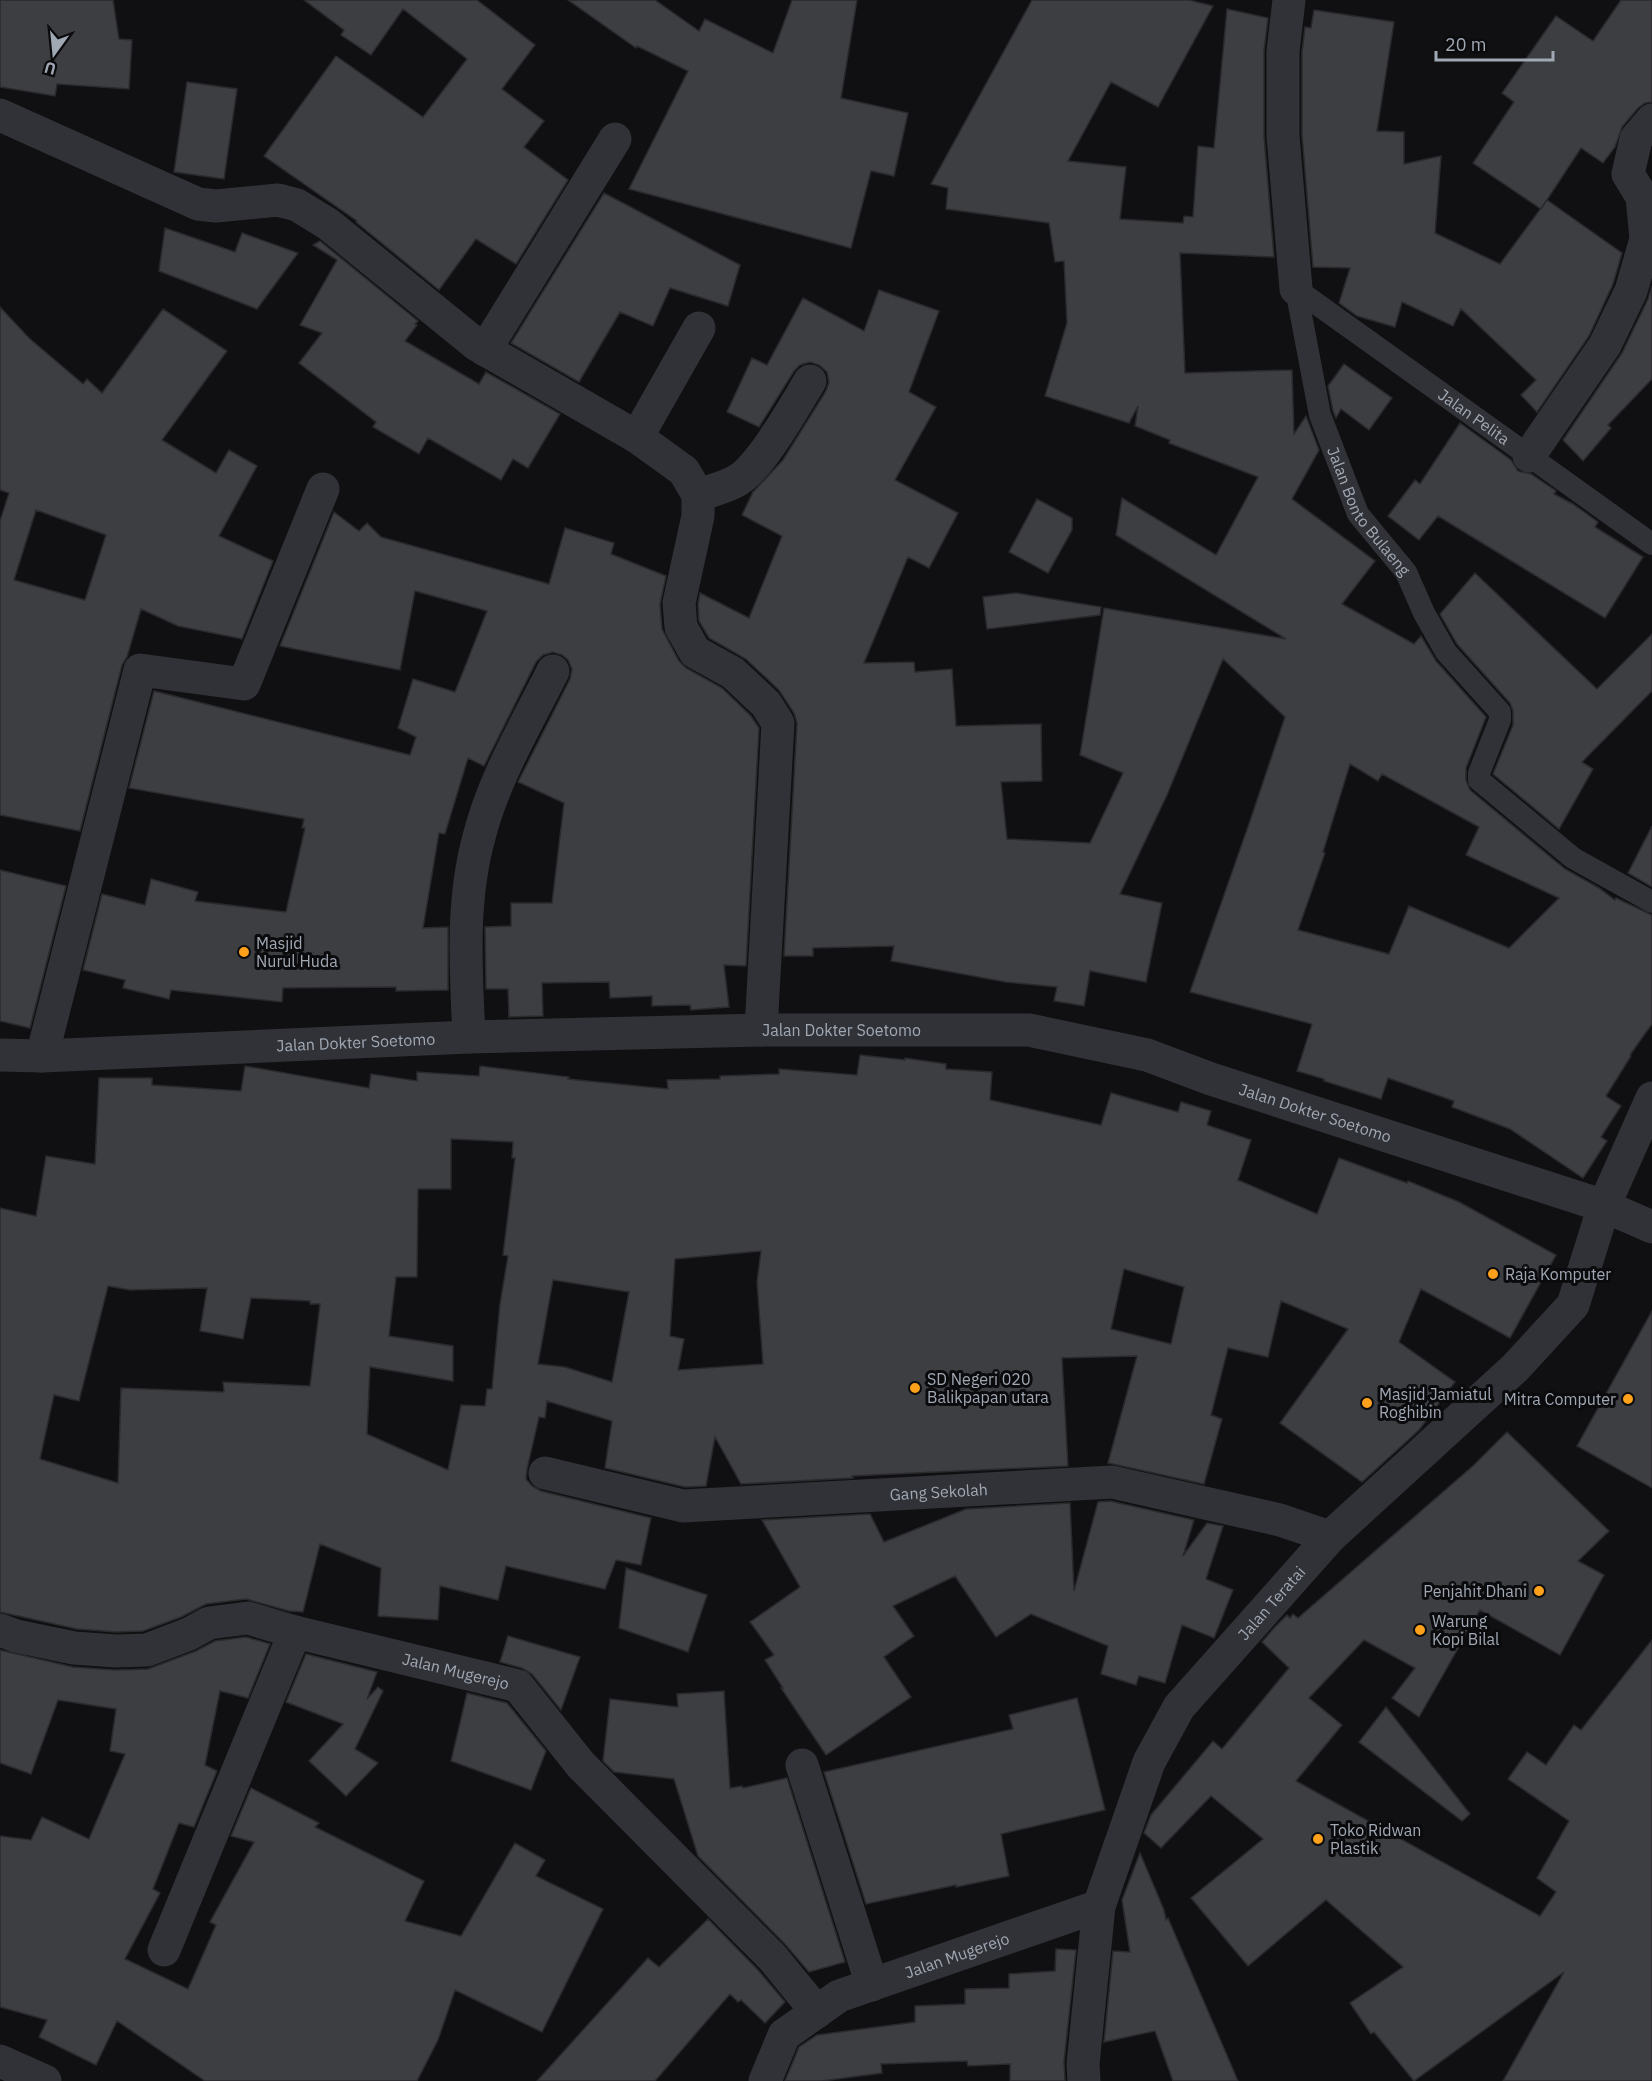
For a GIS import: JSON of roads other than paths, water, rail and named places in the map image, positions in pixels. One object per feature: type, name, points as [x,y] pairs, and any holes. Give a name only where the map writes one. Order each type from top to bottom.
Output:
[{"type":"street","name":"Jalan Bonto Bulaeng","points":[[1289,0],[1283,51],[1283,136],[1296,290]]},
{"type":"street","points":[[0,115],[198,204],[216,206],[278,200],[297,205],[328,224],[485,350],[637,437],[684,471],[698,495],[698,516],[680,603],[681,627],[695,652],[734,673],[766,704],[778,723],[761,1030]]},
{"type":"street","points":[[1528,456],[1605,345],[1631,291],[1646,239],[1642,197],[1628,174],[1636,139],[1652,120]]},
{"type":"street","points":[[485,350],[615,139]]},
{"type":"street","points":[[637,437],[699,328]]},
{"type":"street","points":[[698,495],[737,481],[751,468],[810,381]]},
{"type":"street","points":[[42,1056],[140,670],[244,684],[323,489]]},
{"type":"street","points":[[468,1037],[465,927],[478,838],[493,791],[553,670]]},
{"type":"street","name":"Jalan Dokter Soetomo","points":[[0,1055],[42,1056],[468,1037],[761,1030],[1029,1030],[1147,1055],[1604,1206],[1652,1227]]},
{"type":"street","name":"Jalan Teratai","points":[[1084,2081],[1083,2064],[1099,1906],[1149,1762],[1179,1707],[1330,1537],[1515,1368],[1573,1305],[1604,1206],[1652,1098]]},
{"type":"street","name":"Gang Sekolah","points":[[545,1473],[683,1506],[1112,1482],[1280,1520],[1330,1537]]},
{"type":"street","name":"Jalan Mugerejo","points":[[0,1630],[16,1636],[74,1648],[116,1651],[147,1650],[189,1634],[209,1623],[248,1618],[295,1632],[518,1686],[581,1765],[772,1957],[817,2012]]},
{"type":"street","points":[[164,1950],[295,1632]]},
{"type":"street","points":[[802,1765],[872,1985]]},
{"type":"street","name":"Jalan Mugerejo","points":[[765,2081],[784,2036],[839,1996],[1099,1906]]},
{"type":"street","points":[[0,2061],[45,2081]]},
{"type":"lane","name":"Jalan Pelita","points":[[1296,290],[1652,544]]},
{"type":"lane","name":"Jalan Bonto Bulaeng","points":[[1296,290],[1320,415],[1359,514],[1406,572],[1424,613],[1446,652],[1500,712],[1500,720],[1479,773],[1479,780],[1573,858],[1652,902]]},
{"type":"place","name":"Masjid Nurul Huda","points":[[244,952]]},
{"type":"place","name":"Raja Komputer","points":[[1493,1274]]},
{"type":"place","name":"SD Negeri 020 Balikpapan utara","points":[[915,1388]]},
{"type":"place","name":"Mitra Computer","points":[[1628,1399]]},
{"type":"place","name":"Masjid Jamiatul Roghibin","points":[[1367,1403]]},
{"type":"place","name":"Penjahit Dhani","points":[[1539,1591]]},
{"type":"place","name":"Warung Kopi Bilal","points":[[1420,1630]]},
{"type":"place","name":"Toko Ridwan Plastik","points":[[1318,1839]]}]
